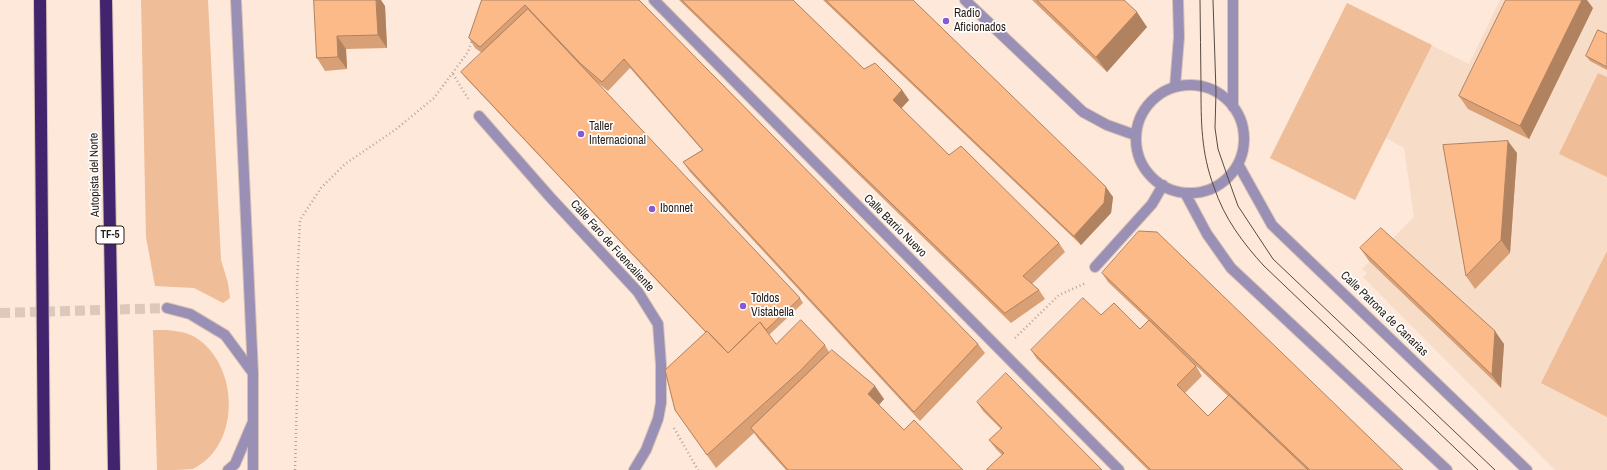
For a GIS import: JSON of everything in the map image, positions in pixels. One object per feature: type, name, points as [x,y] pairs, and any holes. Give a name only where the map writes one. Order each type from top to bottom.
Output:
[{"type":"highway","points":[[40,0],[44,470]]},
{"type":"highway","name":"Autopista del Norte","points":[[106,0],[114,470]]},
{"type":"street","points":[[236,0],[253,373],[253,470]]},
{"type":"street","name":"Calle Barrio Nuevo","points":[[654,0],[1120,470]]},
{"type":"street","points":[[965,0],[1083,112],[1107,125],[1136,135]]},
{"type":"street","points":[[1175,87],[1179,37],[1178,0]]},
{"type":"street","points":[[1233,0],[1233,107]]},
{"type":"street","points":[[1186,85],[1209,88],[1216,92],[1233,107],[1242,124],[1244,144],[1238,164],[1228,178],[1214,188],[1200,193],[1185,193],[1169,189],[1155,180],[1144,167],[1137,152],[1136,135],[1138,122],[1144,110],[1152,100],[1163,92],[1175,87],[1186,85]]},
{"type":"street","name":"Calle Faro de Fuencaliente","points":[[479,116],[550,197],[638,292],[658,324],[662,365],[661,403],[658,419],[646,450],[634,470]]},
{"type":"street","name":"Calle Patrona de Canarias","points":[[1238,164],[1272,224],[1527,470]]},
{"type":"street","points":[[1095,266],[1152,204],[1163,185]]},
{"type":"street","points":[[1185,193],[1207,234],[1231,268],[1448,470]]},
{"type":"street","points":[[168,308],[190,314],[225,335],[253,373]]},
{"type":"street","points":[[228,470],[235,464],[254,420]]},
{"type":"path","points":[[295,470],[298,360],[297,286],[300,220],[321,188],[345,164],[395,130],[434,98],[468,52],[473,37]]},
{"type":"path","points":[[453,74],[479,116]]},
{"type":"path","points":[[1001,350],[1059,296],[1089,282],[1095,266]]},
{"type":"path","points":[[661,403],[698,470]]},
{"type":"shaded area","points":[[141,0],[208,0],[221,260],[228,283],[230,298],[223,303],[194,288],[155,286],[146,237]]},
{"type":"shaded area","points":[[1500,0],[1607,0],[1607,470],[1555,470],[1363,277],[1367,273],[1362,269],[1414,217],[1404,148],[1386,138],[1355,200],[1270,158],[1347,3],[1469,64]]},
{"type":"shaded area","points":[[1347,3],[1432,45],[1355,200],[1270,158]]},
{"type":"shaded area","points":[[1598,73],[1607,77],[1607,177],[1559,154]]},
{"type":"shaded area","points":[[1607,251],[1607,417],[1541,383]]},
{"type":"shaded area","points":[[153,330],[169,330],[195,337],[210,349],[220,366],[227,384],[229,404],[227,424],[220,442],[209,458],[193,469],[157,470]]},
{"type":"building","points":[[314,0],[376,0],[378,35],[337,36],[338,57],[317,58]]},
{"type":"building","points":[[482,0],[639,0],[978,344],[914,412],[683,162],[703,150],[624,59],[602,82],[581,64],[525,5],[480,47],[469,38]]},
{"type":"building","points":[[682,0],[793,0],[864,69],[875,63],[902,90],[893,100],[949,155],[961,146],[1059,243],[1023,276],[1039,290],[1005,313]]},
{"type":"building","points":[[826,0],[913,0],[1106,187],[1104,203],[1074,236]]},
{"type":"building","points":[[1037,0],[1124,0],[1137,12],[1096,57]]},
{"type":"building","points":[[1506,0],[1582,0],[1520,126],[1459,96]]},
{"type":"building","points":[[528,9],[800,298],[766,330],[760,322],[728,353],[707,331],[706,332],[461,72]]},
{"type":"building","points":[[1598,30],[1607,34],[1607,67],[1586,56]]},
{"type":"building","points":[[1508,141],[1501,240],[1466,276],[1443,145]]},
{"type":"building","points":[[1381,228],[1495,331],[1492,375],[1360,248]]},
{"type":"building","points":[[1139,231],[1157,232],[1403,470],[1310,470],[1102,273]]},
{"type":"building","points":[[1083,298],[1101,315],[1114,303],[1140,329],[1149,320],[1196,366],[1177,385],[1208,416],[1229,395],[1308,470],[1151,470],[1031,350]]},
{"type":"building","points":[[801,320],[825,345],[800,371],[707,455],[675,410],[665,370],[707,331],[728,353],[760,322],[776,344]]},
{"type":"building","points":[[832,350],[875,386],[868,394],[904,430],[914,420],[963,470],[788,470],[751,428]]},
{"type":"building","points":[[1006,373],[1102,470],[987,470],[1004,453],[989,440],[1002,428],[977,402]]},
{"type":"tunnel","points":[[0,313],[167,308]]},
{"type":"tram line","points":[[1200,0],[1201,111],[1204,149],[1206,162],[1214,187],[1229,220],[1235,230],[1264,266],[1478,470]]},
{"type":"tram line","points":[[1213,0],[1216,92],[1215,128],[1218,149],[1238,206],[1273,259],[1495,470]]},
{"type":"place","name":"Radio Aficionados","points":[[946,21]]},
{"type":"place","name":"Taller Internacional","points":[[581,134]]},
{"type":"place","name":"Ibonnet","points":[[652,209]]},
{"type":"place","name":"Toldos Vistabella","points":[[743,306]]}]
